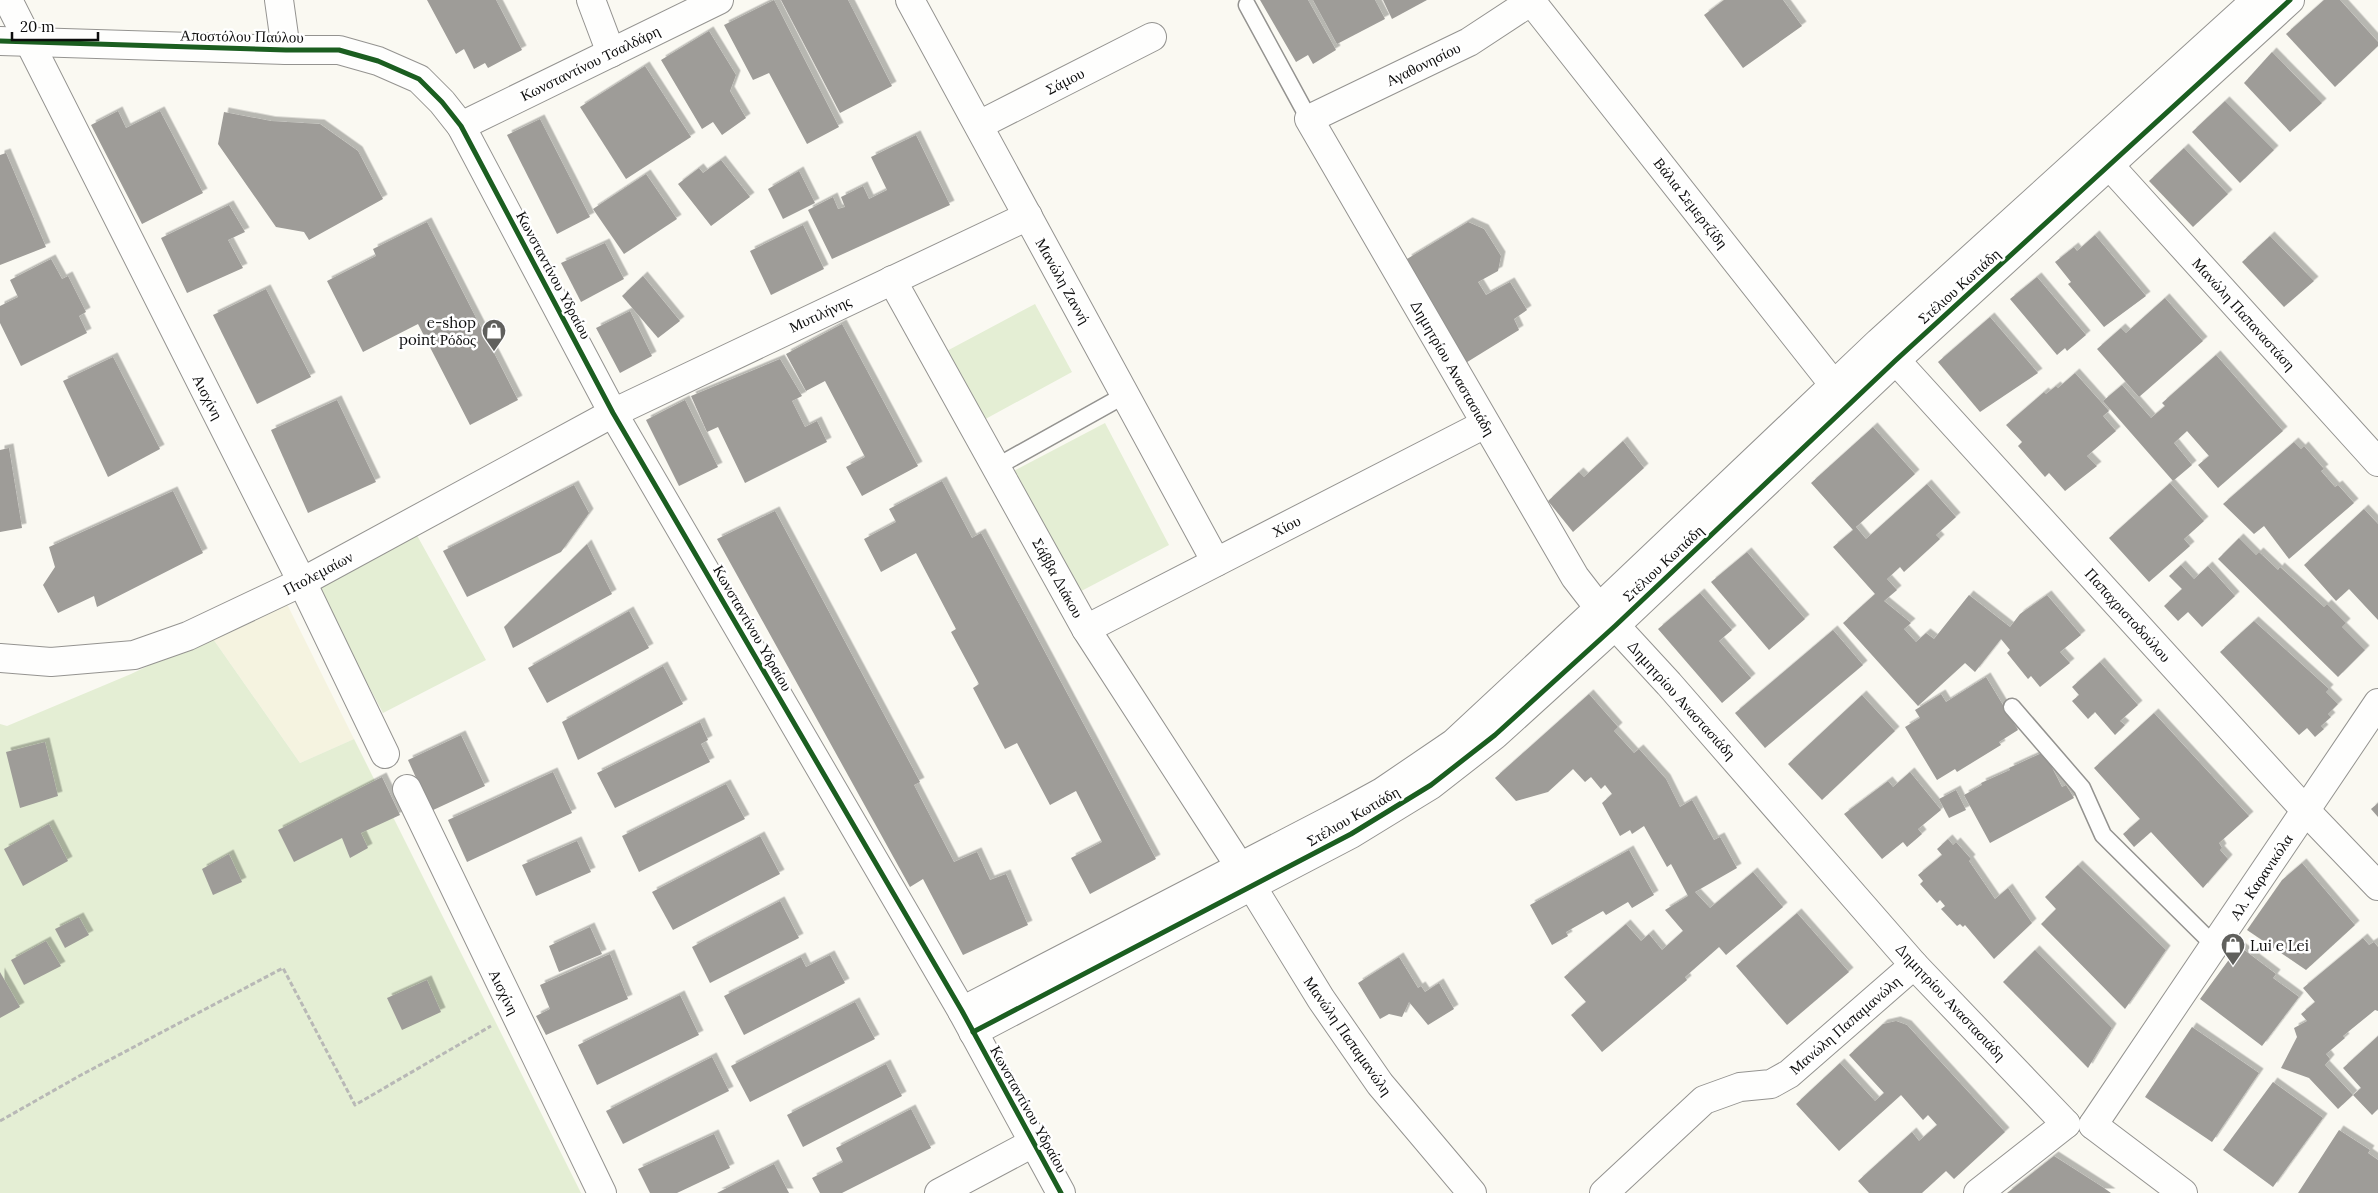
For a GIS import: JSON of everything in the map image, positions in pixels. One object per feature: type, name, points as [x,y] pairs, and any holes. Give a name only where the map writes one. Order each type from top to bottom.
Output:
[{"type":"street","name":"Αισχίνη","points":[[8,0],[302,582],[385,754]]},
{"type":"street","points":[[279,0],[286,50]]},
{"type":"street","points":[[590,0],[611,53]]},
{"type":"street","name":"Κωνσταντίνου Τσαλδάρη","points":[[461,126],[719,0]]},
{"type":"street","name":"Μανώλη Ζαννή","points":[[910,0],[1216,562]]},
{"type":"street","name":"Στέλιου Κωτιάδη","points":[[968,1022],[1246,876],[1351,834],[1431,785],[1488,741],[1607,617],[2256,0]]},
{"type":"street","name":"Στέλιου Κωτιάδη","points":[[1888,351],[2110,166],[2290,0]]},
{"type":"street","name":"Αγαθονησίου","points":[[1309,119],[1469,42],[1532,1]]},
{"type":"street","name":"Βάλια Σεμερτζίδη","points":[[1532,1],[1843,394]]},
{"type":"street","name":"Σάμου","points":[[979,125],[1152,37]]},
{"type":"street","name":"Αποστόλου Παύλου","points":[[0,41],[339,50],[378,61],[419,79]]},
{"type":"street","name":"Κωνσταντίνου Υδραίου","points":[[419,79],[442,102],[461,126],[613,413],[968,1022],[1061,1193]]},
{"type":"street","name":"Δημητρίου Αναστασιάδη","points":[[1309,119],[1558,550],[1607,617],[1676,691],[1914,965],[2066,1124]]},
{"type":"street","name":"Μανώλη Παπαναστάση","points":[[2110,166],[2378,462]]},
{"type":"street","name":"Μυτιλήνης","points":[[613,413],[1028,216]]},
{"type":"street","name":"Σάββα Διάκου","points":[[892,280],[1086,629],[1246,876]]},
{"type":"street","name":"Παπαχριστοδούλου","points":[[1888,351],[2306,811],[2378,886]]},
{"type":"street","name":"Πτολεμαίων","points":[[0,658],[52,662],[134,655],[188,636],[302,582],[613,413]]},
{"type":"street","name":"Χίου","points":[[1086,629],[1485,424]]},
{"type":"street","name":"Αλ. Καρανικόλα","points":[[2093,1126],[2378,703]]},
{"type":"street","name":"Αισχίνη","points":[[407,789],[602,1193]]},
{"type":"street","name":"Μανώλη Παπαμανώλη","points":[[1246,876],[1320,999],[1380,1084],[1472,1193]]},
{"type":"street","name":"Μανώλη Παπαμανώλη","points":[[1604,1193],[1704,1100],[1740,1088],[1771,1084],[1789,1074],[1914,965]]},
{"type":"street","points":[[1978,1193],[2066,1124],[2093,1126],[2182,1193]]},
{"type":"street","points":[[939,1193],[1034,1143]]},
{"type":"lane","points":[[1247,5],[1309,119]]},
{"type":"lane","points":[[996,467],[1125,395]]},
{"type":"lane","points":[[2012,707],[2082,788],[2103,835],[2215,946]]},
{"type":"path","points":[[0,1121],[81,1075],[283,968],[355,1105],[514,1012]]},
{"type":"shaded area","points":[[283,596],[354,739],[300,763],[211,636]]},
{"type":"green space","points":[[1035,304],[1072,372],[980,422],[943,353]]},
{"type":"green space","points":[[1105,423],[1169,545],[1068,598],[1004,476]]},
{"type":"green space","points":[[414,530],[486,660],[383,713],[313,581]]},
{"type":"green space","points":[[211,636],[300,763],[354,739],[581,1193],[0,1193],[0,724],[7,726],[131,674]]},
{"type":"building","points":[[427,0],[496,0],[522,50],[488,68],[485,63],[474,69],[464,49],[456,54]]},
{"type":"building","points":[[774,0],[839,127],[807,144],[769,73],[753,80],[724,25]]},
{"type":"building","points":[[781,0],[848,0],[892,86],[840,113]]},
{"type":"building","points":[[1260,0],[1308,0],[1336,50],[1313,64],[1308,55],[1296,62]]},
{"type":"building","points":[[1313,0],[1375,0],[1385,19],[1337,44]]},
{"type":"building","points":[[1383,0],[1427,0],[1392,19]]},
{"type":"building","points":[[1724,0],[1783,0],[1802,26],[1743,68],[1704,15]]},
{"type":"building","points":[[2324,0],[2340,0],[2378,42],[2378,46],[2335,87],[2286,34]]},
{"type":"building","points":[[709,31],[736,75],[730,91],[746,118],[722,135],[713,122],[702,129],[661,60]]},
{"type":"building","points":[[2272,52],[2322,103],[2290,132],[2244,83]]},
{"type":"building","points":[[645,66],[691,137],[626,179],[580,107]]},
{"type":"building","points":[[2225,101],[2274,150],[2240,183],[2192,132]]},
{"type":"building","points":[[118,111],[126,128],[160,111],[203,193],[142,224],[91,125]]},
{"type":"building","points":[[224,112],[271,121],[320,124],[358,151],[383,199],[309,240],[304,232],[276,227],[218,144]]},
{"type":"building","points":[[540,119],[590,217],[557,234],[507,135]]},
{"type":"building","points":[[916,135],[950,205],[832,259],[808,210],[833,197],[838,209],[845,207],[841,197],[863,186],[869,199],[887,190],[871,157]]},
{"type":"building","points":[[2184,148],[2228,194],[2193,227],[2149,181]]},
{"type":"building","points":[[6,153],[46,247],[0,265],[0,155]]},
{"type":"building","points":[[721,160],[750,197],[711,226],[678,184],[699,168],[703,173]]},
{"type":"building","points":[[799,171],[815,203],[783,219],[768,189]]},
{"type":"building","points":[[646,174],[677,219],[624,254],[593,209]]},
{"type":"building","points":[[229,205],[245,232],[228,240],[243,268],[187,293],[161,238]]},
{"type":"building","points":[[427,222],[518,400],[470,425],[418,324],[363,352],[327,281],[376,256],[373,249]]},
{"type":"building","points":[[1468,222],[1484,229],[1501,256],[1498,271],[1478,282],[1486,295],[1510,282],[1527,310],[1514,319],[1519,330],[1464,364],[1407,259]]},
{"type":"building","points":[[803,225],[824,269],[771,295],[750,251]]},
{"type":"building","points":[[2095,235],[2146,296],[2104,327],[2068,284],[2071,282],[2055,262],[2074,247],[2077,251]]},
{"type":"building","points":[[2270,236],[2314,281],[2284,307],[2242,262]]},
{"type":"building","points":[[605,243],[624,279],[581,302],[561,263]]},
{"type":"building","points":[[51,259],[62,279],[68,276],[86,312],[79,316],[87,333],[21,366],[0,323],[0,306],[18,297],[10,280]]},
{"type":"building","points":[[643,276],[680,321],[658,338],[622,296]]},
{"type":"building","points":[[2037,277],[2086,335],[2067,351],[2065,348],[2057,355],[2010,299]]},
{"type":"building","points":[[266,289],[311,377],[257,404],[213,315]]},
{"type":"building","points":[[2165,298],[2203,341],[2139,397],[2097,349],[2121,328],[2126,333]]},
{"type":"building","points":[[630,311],[652,356],[620,373],[596,328]]},
{"type":"building","points":[[1990,317],[2038,373],[1980,412],[1938,362]]},
{"type":"building","points":[[842,324],[918,466],[862,496],[846,467],[865,457],[825,381],[806,391],[786,354]]},
{"type":"building","points":[[2216,355],[2283,431],[2218,488],[2198,465],[2209,456],[2187,431],[2174,443],[2192,465],[2173,481],[2103,401],[2122,385],[2151,418],[2165,406],[2162,403]]},
{"type":"building","points":[[113,357],[160,449],[108,477],[63,381]]},
{"type":"building","points":[[780,359],[802,396],[792,401],[805,427],[817,421],[827,442],[745,483],[718,427],[707,432],[691,396]]},
{"type":"building","points":[[2075,373],[2109,411],[2103,416],[2116,431],[2087,456],[2097,466],[2065,491],[2049,473],[2045,477],[2018,446],[2022,442],[2006,425],[2044,392],[2046,394],[2056,386],[2058,388]]},
{"type":"building","points":[[337,400],[376,482],[308,513],[271,430]]},
{"type":"building","points":[[685,400],[718,467],[679,486],[646,420]]},
{"type":"building","points":[[1873,427],[1915,474],[1856,527],[1866,539],[1927,484],[1956,517],[1936,535],[1940,539],[1904,572],[1900,567],[1887,579],[1897,590],[1884,601],[1911,623],[1904,629],[1916,642],[1926,633],[1934,639],[1969,595],[2010,627],[2020,614],[2047,595],[2081,635],[2060,652],[2070,663],[2040,687],[2031,676],[2028,679],[2007,653],[2010,650],[2001,639],[1975,672],[1965,663],[1918,706],[1843,623],[1875,594],[1833,547],[1853,530],[1811,483]]},
{"type":"building","points":[[1623,441],[1644,468],[1573,532],[1548,501],[1579,472],[1584,477]]},
{"type":"building","points":[[2294,442],[2301,449],[2304,446],[2324,469],[2321,471],[2335,487],[2338,485],[2354,503],[2289,559],[2264,526],[2254,534],[2223,504]]},
{"type":"building","points":[[9,448],[22,528],[0,532],[0,450]]},
{"type":"building","points":[[942,481],[972,538],[981,533],[1156,859],[1090,894],[1071,858],[1102,842],[1076,791],[1050,805],[1017,743],[1005,749],[973,688],[979,684],[951,632],[956,629],[916,553],[881,572],[864,539],[896,522],[889,509]]},
{"type":"building","points":[[2170,483],[2204,521],[2184,539],[2190,546],[2149,582],[2109,538]]},
{"type":"building","points":[[574,485],[589,513],[561,552],[467,597],[443,551]]},
{"type":"building","points":[[173,491],[203,553],[97,607],[94,596],[58,613],[43,585],[55,567],[49,547]]},
{"type":"building","points":[[2364,509],[2378,524],[2378,620],[2349,589],[2336,601],[2304,565]]},
{"type":"building","points":[[775,511],[920,782],[914,785],[954,862],[977,852],[990,880],[1006,874],[1028,925],[963,955],[923,879],[910,887],[717,539]]},
{"type":"building","points":[[2239,538],[2256,555],[2259,552],[2278,570],[2280,567],[2324,607],[2327,604],[2346,623],[2342,627],[2365,650],[2338,677],[2218,559]]},
{"type":"building","points":[[587,544],[612,594],[513,648],[504,627]]},
{"type":"building","points":[[1747,552],[1805,619],[1769,650],[1711,582]]},
{"type":"building","points":[[2181,565],[2194,579],[2208,566],[2235,596],[2202,627],[2188,612],[2178,621],[2164,606],[2182,589],[2169,576]]},
{"type":"building","points":[[1700,593],[1732,630],[1719,641],[1751,678],[1722,703],[1658,629]]},
{"type":"building","points":[[629,611],[649,648],[547,703],[528,668]]},
{"type":"building","points":[[2254,621],[2329,689],[2326,692],[2338,704],[2328,714],[2331,717],[2321,726],[2324,729],[2315,737],[2307,728],[2299,735],[2220,652]]},
{"type":"building","points":[[1833,630],[1863,665],[1765,748],[1735,713]]},
{"type":"building","points":[[2100,662],[2138,705],[2120,721],[2125,725],[2115,735],[2095,712],[2088,719],[2072,701],[2079,695],[2072,687]]},
{"type":"building","points":[[663,666],[683,704],[578,760],[562,722]]},
{"type":"building","points":[[1986,677],[2018,730],[1999,742],[2001,745],[1957,772],[1955,769],[1937,780],[1905,727],[1920,718],[1915,710],[1941,694],[1946,702]]},
{"type":"building","points":[[1589,694],[1618,727],[1614,731],[1634,753],[1639,749],[1666,779],[1680,807],[1692,800],[1714,840],[1720,837],[1737,868],[1695,892],[1710,908],[1753,872],[1783,907],[1726,955],[1719,947],[1685,977],[1687,980],[1602,1052],[1571,1015],[1586,1002],[1564,977],[1626,924],[1641,941],[1649,934],[1662,950],[1683,931],[1665,910],[1688,896],[1671,864],[1667,867],[1644,826],[1632,834],[1630,830],[1620,836],[1602,803],[1612,794],[1605,785],[1601,789],[1591,777],[1585,782],[1573,769],[1548,792],[1516,801],[1495,778]]},
{"type":"building","points":[[1862,695],[1895,731],[1822,800],[1788,764]]},
{"type":"building","points":[[2154,713],[2249,816],[2219,843],[2222,848],[2220,850],[2228,859],[2203,888],[2151,832],[2134,847],[2123,834],[2140,819],[2094,768]]},
{"type":"building","points":[[700,722],[708,740],[701,744],[710,762],[615,808],[597,773]]},
{"type":"building","points":[[461,735],[485,786],[431,811],[408,760]]},
{"type":"building","points":[[45,742],[58,796],[20,808],[6,752]]},
{"type":"building","points":[[2044,752],[2062,787],[2066,785],[2074,798],[1990,843],[1964,795],[1982,785],[1981,783]]},
{"type":"building","points":[[553,772],[572,813],[467,862],[448,820]]},
{"type":"building","points":[[1910,772],[1941,810],[1918,829],[1922,834],[1907,847],[1903,842],[1882,859],[1844,814],[1888,781],[1893,787]]},
{"type":"building","points":[[382,777],[400,815],[361,833],[368,848],[350,858],[342,838],[294,862],[278,830]]},
{"type":"building","points":[[726,784],[745,819],[639,872],[622,836]]},
{"type":"building","points":[[1956,790],[1966,810],[1949,818],[1939,799]]},
{"type":"building","points":[[2378,803],[2378,817],[2371,809]]},
{"type":"building","points":[[49,824],[68,861],[23,886],[4,849]]},
{"type":"building","points":[[760,836],[780,874],[673,930],[652,892]]},
{"type":"building","points":[[1948,839],[1953,845],[1956,842],[1971,859],[1969,861],[1995,899],[2008,888],[2032,923],[1994,959],[1965,925],[1963,927],[1960,924],[1957,926],[1941,909],[1945,906],[1940,900],[1937,903],[1920,884],[1923,881],[1918,875],[1942,855],[1937,849]]},
{"type":"building","points":[[577,841],[591,872],[536,896],[522,865]]},
{"type":"building","points":[[1629,850],[1654,895],[1632,908],[1628,902],[1606,915],[1603,911],[1566,932],[1568,936],[1552,945],[1530,905]]},
{"type":"building","points":[[229,854],[242,882],[213,895],[202,869]]},
{"type":"building","points":[[2302,863],[2355,925],[2306,970],[2247,930],[2282,880]]},
{"type":"building","points":[[2078,865],[2166,950],[2125,1009],[2041,924],[2056,909],[2045,897]]},
{"type":"building","points":[[780,901],[799,938],[710,983],[692,947]]},
{"type":"building","points":[[1797,913],[1849,972],[1787,1025],[1736,966]]},
{"type":"building","points":[[79,917],[89,935],[65,948],[55,929]]},
{"type":"building","points":[[590,927],[602,954],[559,972],[549,946]]},
{"type":"building","points":[[2363,938],[2369,945],[2374,942],[2378,947],[2378,1011],[2375,1010],[2343,1036],[2345,1038],[2326,1054],[2330,1059],[2325,1065],[2353,1095],[2338,1109],[2309,1078],[2281,1068],[2297,1037],[2294,1028],[2307,1021],[2301,1014],[2315,1002],[2303,988]]},
{"type":"building","points":[[46,941],[61,966],[24,985],[11,960]]},
{"type":"building","points":[[2239,946],[2276,974],[2273,978],[2299,997],[2262,1046],[2200,999]]},
{"type":"building","points":[[2035,950],[2112,1028],[2088,1068],[2003,982]]},
{"type":"building","points":[[610,954],[628,999],[546,1035],[536,1016],[550,1009],[540,985]]},
{"type":"building","points":[[830,955],[845,983],[744,1035],[724,996],[801,957],[806,967]]},
{"type":"building","points":[[1399,957],[1418,988],[1421,986],[1425,992],[1439,983],[1454,1009],[1428,1025],[1409,1002],[1402,1017],[1389,1014],[1380,1019],[1358,983]]},
{"type":"building","points":[[0,972],[20,1007],[0,1018]]},
{"type":"building","points":[[427,980],[441,1012],[402,1030],[387,998]]},
{"type":"building","points":[[680,995],[699,1035],[597,1085],[578,1045]]},
{"type":"building","points":[[855,1002],[875,1039],[750,1102],[731,1066]]},
{"type":"building","points":[[1896,1021],[1907,1025],[2005,1132],[1954,1179],[1946,1171],[1922,1193],[1869,1193],[1858,1181],[1912,1132],[1919,1141],[1937,1125],[1928,1115],[1923,1120],[1901,1095],[1839,1151],[1796,1104],[1840,1063],[1875,1101],[1884,1093],[1849,1055],[1883,1024]]},
{"type":"building","points":[[2192,1027],[2259,1073],[2212,1142],[2145,1097]]},
{"type":"building","points":[[2378,1036],[2378,1109],[2372,1115],[2353,1095],[2361,1088],[2343,1068]]},
{"type":"building","points":[[712,1057],[729,1091],[623,1144],[606,1111]]},
{"type":"building","points":[[886,1064],[902,1096],[803,1147],[787,1115]]},
{"type":"building","points":[[2273,1082],[2323,1118],[2273,1187],[2223,1150]]},
{"type":"building","points":[[911,1109],[931,1148],[842,1193],[820,1193],[812,1178],[843,1162],[836,1148]]},
{"type":"building","points":[[2339,1130],[2370,1150],[2368,1153],[2378,1160],[2378,1193],[2298,1193]]},
{"type":"building","points":[[714,1134],[730,1168],[677,1193],[650,1193],[638,1169]]},
{"type":"building","points":[[2054,1156],[2104,1188],[2111,1193],[2007,1193]]},
{"type":"building","points":[[774,1164],[789,1193],[717,1193]]},
{"type":"cycle path","points":[[973,1032],[1351,834],[1431,785],[1495,735],[1615,626],[1896,360],[2290,0]]},
{"type":"cycle path","points":[[0,41],[339,50],[378,61],[419,79],[442,102],[461,126],[613,413],[962,1011],[1061,1193]]},
{"type":"place","name":"e-shop point Ρόδος","points":[[494,352]]},
{"type":"place","name":"Lui e Lei","points":[[2233,966]]}]
